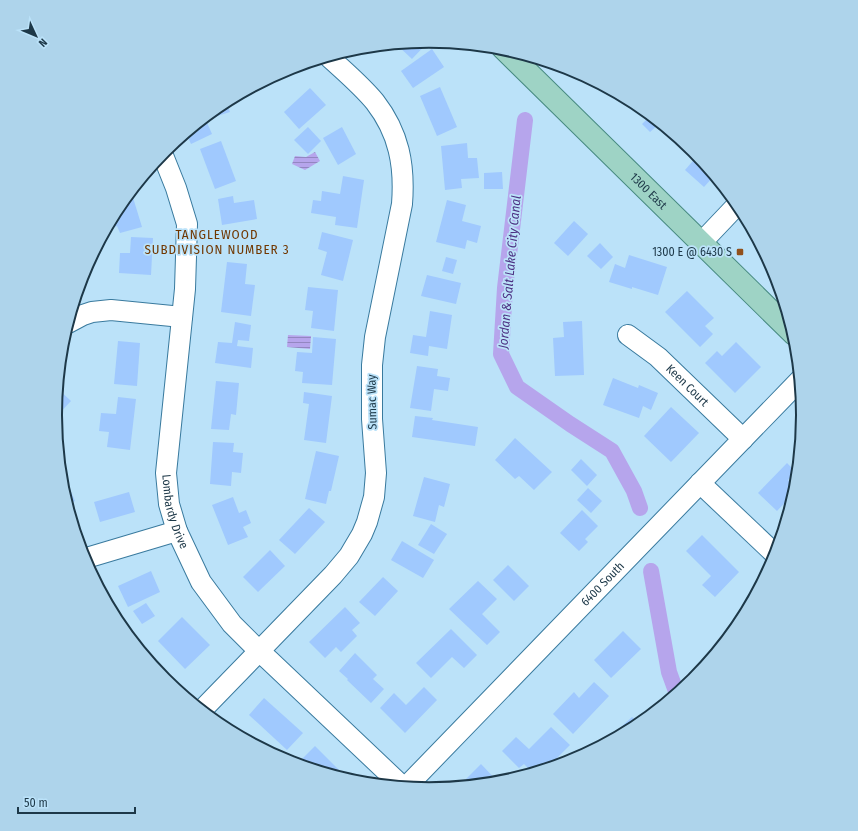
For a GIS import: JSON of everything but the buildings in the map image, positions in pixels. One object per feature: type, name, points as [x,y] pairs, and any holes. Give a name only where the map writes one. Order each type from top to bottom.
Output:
[{"type":"main road","name":"1300 East","points":[[513,58],[785,325]]},
{"type":"street","name":"Sumac Way","points":[[205,707],[333,575],[349,556],[362,534],[371,510],[375,486],[372,420],[372,365],[375,337],[402,204],[403,171],[395,139],[382,113],[365,91],[334,61]]},
{"type":"street","name":"Lombardy Drive","points":[[165,160],[176,188],[187,224],[185,289],[166,473],[169,504],[177,531],[201,582],[232,624],[397,781]]},
{"type":"street","points":[[701,243],[733,209]]},
{"type":"street","points":[[74,320],[83,315],[102,310],[182,317]]},
{"type":"street","name":"Keen Court","points":[[628,335],[658,357],[743,439]]},
{"type":"street","name":"6400 South","points":[[410,782],[795,385]]},
{"type":"street","points":[[700,484],[771,550]]},
{"type":"street","points":[[89,557],[177,531]]},
{"type":"shaded area","points":[[315,152],[320,161],[305,170],[292,164],[295,156],[306,157]]},
{"type":"shaded area","points":[[288,335],[311,336],[310,349],[287,347]]},
{"type":"waterway","name":"Jordan & Salt Lake City Canal","points":[[525,120],[505,288],[501,354],[517,387],[612,451],[634,491],[640,508]]},
{"type":"waterway","name":"Jordan & Salt Lake City Canal","points":[[651,571],[669,672],[675,688]]},
{"type":"place","name":"1300 E @ 6430 S","points":[[740,252]]},
{"type":"district","name":"TANGLEWOOD SUBDIVISION NUMBER 3","points":[[217,242]]}]
